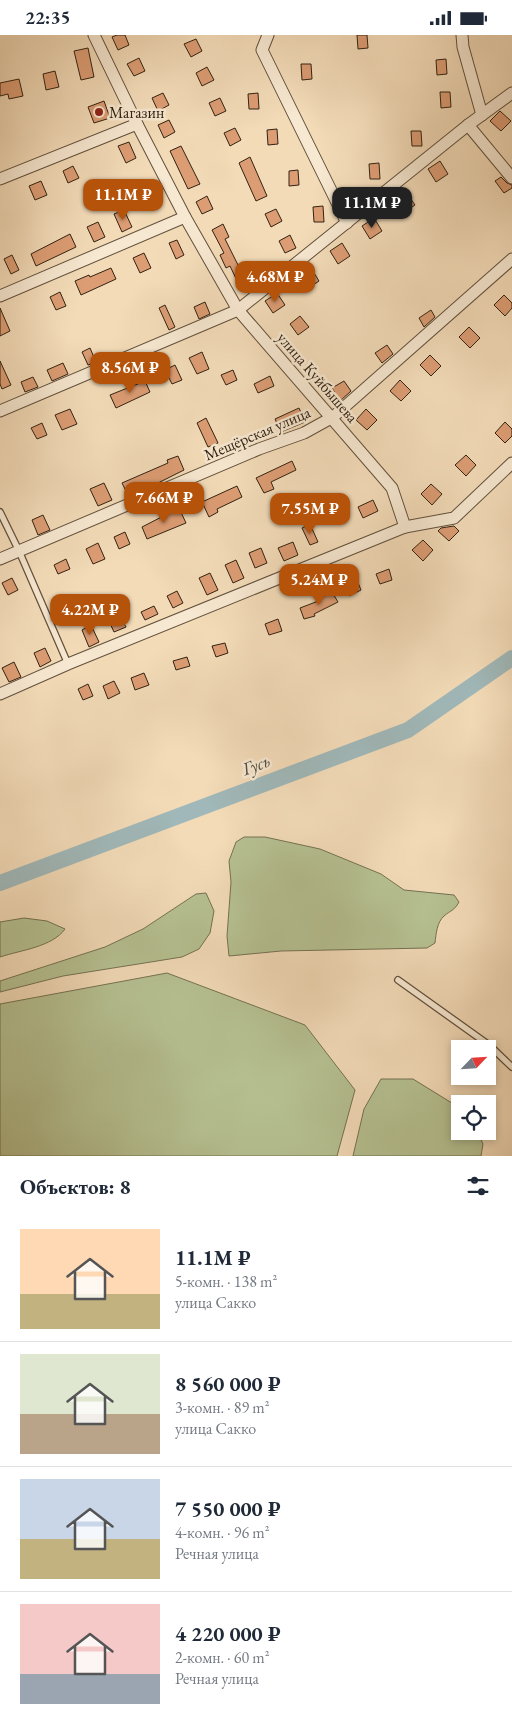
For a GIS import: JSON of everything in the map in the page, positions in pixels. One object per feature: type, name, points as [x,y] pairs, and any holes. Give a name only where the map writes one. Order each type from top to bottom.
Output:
[{"type":"street","name":"улица Куйбышева","points":[[94,35],[185,217],[238,310],[333,417],[392,488],[405,527]]},
{"type":"street","points":[[462,35],[463,47],[482,115]]},
{"type":"street","points":[[264,37],[262,50],[347,223]]},
{"type":"street","points":[[0,411],[238,310],[468,125],[512,93]]},
{"type":"street","points":[[0,179],[137,124]]},
{"type":"street","points":[[468,125],[512,178]]},
{"type":"street","points":[[0,296],[185,217]]},
{"type":"street","name":"Мещёрская улица","points":[[0,559],[259,449],[304,433],[333,417],[512,259]]},
{"type":"street","points":[[0,694],[68,664],[405,527],[454,518],[512,463]]},
{"type":"lane","points":[[0,512],[68,664]]},
{"type":"lane","points":[[398,980],[488,1045],[512,1067]]},
{"type":"green space","points":[[244,837],[265,837],[320,849],[381,874],[404,890],[454,895],[459,902],[440,921],[435,943],[427,948],[281,951],[229,956],[227,936],[231,882],[229,861],[236,842]]},
{"type":"green space","points":[[206,893],[214,911],[210,933],[199,949],[182,957],[63,976],[0,992],[0,981],[105,947],[143,929],[196,894]]},
{"type":"green space","points":[[24,918],[47,921],[65,929],[44,944],[0,957],[0,922]]},
{"type":"green space","points":[[167,973],[305,1025],[355,1090],[337,1156],[0,1156],[0,1004]]},
{"type":"green space","points":[[381,1079],[413,1079],[451,1102],[451,1140],[481,1140],[483,1144],[481,1156],[353,1156],[364,1109]]},
{"type":"building","points":[[125,35],[129,45],[118,50],[112,37]]},
{"type":"building","points":[[357,35],[367,35],[368,48],[358,49]]},
{"type":"building","points":[[196,39],[202,51],[191,57],[184,44]]},
{"type":"building","points":[[88,48],[94,77],[81,80],[74,51]]},
{"type":"building","points":[[139,58],[145,71],[134,76],[127,64]]},
{"type":"building","points":[[446,59],[447,74],[437,75],[436,60]]},
{"type":"building","points":[[301,64],[311,64],[312,79],[302,80]]},
{"type":"building","points":[[207,67],[214,80],[202,86],[196,73]]},
{"type":"building","points":[[55,71],[59,87],[46,90],[43,74]]},
{"type":"building","points":[[19,79],[23,96],[9,99],[8,94],[0,96],[0,83]]},
{"type":"building","points":[[440,92],[450,92],[451,107],[441,108]]},
{"type":"building","points":[[163,93],[169,105],[158,111],[152,98]]},
{"type":"building","points":[[258,93],[259,109],[249,109],[248,94]]},
{"type":"building","points":[[220,98],[226,111],[215,116],[209,103]]},
{"type":"building","name":"Магазин","points":[[104,101],[110,118],[94,123],[88,107]]},
{"type":"building","points":[[500,111],[511,121],[501,131],[490,121]]},
{"type":"building","points":[[169,120],[175,132],[164,138],[158,125]]},
{"type":"building","points":[[235,128],[241,140],[230,146],[224,133]]},
{"type":"building","points":[[277,129],[278,144],[268,145],[267,130]]},
{"type":"building","points":[[411,131],[421,131],[422,146],[412,146]]},
{"type":"building","points":[[129,142],[136,158],[126,163],[118,146]]},
{"type":"building","points":[[181,146],[200,184],[188,189],[170,151]]},
{"type":"building","points":[[250,157],[267,196],[256,201],[239,163]]},
{"type":"building","points":[[440,161],[448,174],[436,182],[428,169]]},
{"type":"building","points":[[379,163],[380,179],[370,179],[369,164]]},
{"type":"building","points":[[73,166],[79,178],[68,183],[63,171]]},
{"type":"building","points":[[298,170],[299,185],[289,186],[289,171]]},
{"type":"building","points":[[501,177],[512,185],[512,188],[504,193],[495,181]]},
{"type":"building","points":[[41,181],[47,195],[35,200],[29,186]]},
{"type":"building","points":[[406,192],[415,205],[403,213],[394,200]]},
{"type":"building","points":[[207,196],[213,209],[202,214],[196,202]]},
{"type":"building","points":[[323,206],[324,222],[314,222],[313,207]]},
{"type":"building","points":[[276,209],[282,221],[271,227],[265,214]]},
{"type":"building","points":[[124,210],[132,227],[122,232],[114,214]]},
{"type":"building","points":[[374,218],[382,231],[370,239],[362,226]]},
{"type":"building","points":[[98,222],[105,237],[94,242],[87,227]]},
{"type":"building","points":[[223,224],[229,237],[225,239],[240,269],[244,267],[250,280],[239,285],[230,266],[226,268],[220,255],[224,253],[212,230]]},
{"type":"building","points":[[70,234],[76,247],[36,266],[31,254]]},
{"type":"building","points":[[290,235],[296,248],[285,253],[279,241]]},
{"type":"building","points":[[177,240],[184,255],[176,259],[169,243]]},
{"type":"building","points":[[342,243],[350,256],[338,264],[330,251]]},
{"type":"building","points":[[144,253],[151,268],[140,273],[133,258]]},
{"type":"building","points":[[12,255],[19,270],[11,274],[4,259]]},
{"type":"building","points":[[111,268],[116,279],[81,295],[75,281]]},
{"type":"building","points":[[311,268],[319,281],[307,289],[298,276]]},
{"type":"building","points":[[60,292],[66,306],[56,310],[50,297]]},
{"type":"building","points":[[277,293],[285,305],[273,313],[265,301]]},
{"type":"building","points":[[504,295],[512,303],[512,308],[505,316],[494,305]]},
{"type":"building","points":[[205,302],[210,314],[199,319],[194,307]]},
{"type":"building","points":[[165,305],[175,327],[169,330],[159,308]]},
{"type":"building","points":[[0,308],[10,331],[0,336]]},
{"type":"building","points":[[431,310],[435,317],[424,327],[419,318]]},
{"type":"building","points":[[300,316],[309,327],[298,335],[290,324]]},
{"type":"building","points":[[469,327],[480,338],[470,348],[459,337]]},
{"type":"building","points":[[387,345],[393,354],[382,363],[375,353]]},
{"type":"building","points":[[90,348],[96,362],[88,365],[82,352]]},
{"type":"building","points":[[202,352],[209,369],[197,374],[189,358]]},
{"type":"building","points":[[430,355],[441,366],[431,376],[420,365]]},
{"type":"building","points":[[0,361],[11,385],[2,389],[0,384]]},
{"type":"building","points":[[63,363],[68,374],[52,381],[47,370]]},
{"type":"building","points":[[175,365],[182,380],[172,384],[165,370]]},
{"type":"building","points":[[233,370],[237,380],[226,385],[221,375]]},
{"type":"building","points":[[270,376],[274,386],[258,393],[254,384]]},
{"type":"building","points":[[33,377],[38,387],[25,392],[21,382]]},
{"type":"building","points":[[400,380],[411,391],[401,401],[390,391]]},
{"type":"building","points":[[145,381],[150,392],[116,408],[110,395]]},
{"type":"building","points":[[344,381],[351,391],[340,401],[332,388]]},
{"type":"building","points":[[299,408],[305,422],[281,432],[275,419]]},
{"type":"building","points":[[70,409],[77,424],[62,430],[55,415]]},
{"type":"building","points":[[366,409],[377,420],[367,430],[356,420]]},
{"type":"building","points":[[206,418],[218,443],[208,447],[197,423]]},
{"type":"building","points":[[505,422],[512,429],[512,436],[505,443],[495,433]]},
{"type":"building","points":[[42,423],[47,435],[37,439],[31,428]]},
{"type":"building","points":[[466,455],[476,465],[466,476],[455,465]]},
{"type":"building","points":[[178,456],[184,470],[148,488],[147,484],[127,493],[122,483],[168,463],[167,460]]},
{"type":"building","points":[[292,461],[296,470],[271,482],[274,489],[264,493],[256,478]]},
{"type":"building","points":[[104,483],[112,500],[98,506],[90,489]]},
{"type":"building","points":[[431,484],[442,494],[432,505],[421,494]]},
{"type":"building","points":[[237,486],[242,497],[217,509],[218,512],[209,517],[202,502]]},
{"type":"building","points":[[373,500],[378,511],[363,518],[358,507]]},
{"type":"building","points":[[179,508],[186,523],[147,539],[142,527]]},
{"type":"building","points":[[43,515],[50,530],[38,535],[32,520]]},
{"type":"building","points":[[310,524],[318,542],[310,545],[302,528]]},
{"type":"building","points":[[454,526],[459,531],[449,541],[438,531],[441,528]]},
{"type":"building","points":[[125,532],[130,544],[119,549],[114,537]]},
{"type":"building","points":[[423,540],[433,550],[423,561],[412,550]]},
{"type":"building","points":[[293,542],[298,555],[284,561],[278,548]]},
{"type":"building","points":[[98,543],[105,559],[93,564],[86,549]]},
{"type":"building","points":[[261,548],[267,563],[255,568],[249,553]]},
{"type":"building","points":[[66,559],[70,569],[58,574],[54,565]]},
{"type":"building","points":[[236,560],[244,578],[233,583],[225,565]]},
{"type":"building","points":[[389,569],[392,580],[380,584],[376,574]]},
{"type":"building","points":[[210,573],[218,590],[207,595],[199,578]]},
{"type":"building","points":[[12,578],[18,590],[8,595],[2,583]]},
{"type":"building","points":[[357,580],[361,590],[349,596],[344,585]]},
{"type":"building","points":[[177,591],[183,603],[173,608],[167,596]]},
{"type":"building","points":[[332,592],[338,602],[314,614],[315,616],[304,619],[300,608],[321,600],[320,598]]},
{"type":"building","points":[[154,606],[158,614],[145,620],[141,612]]},
{"type":"building","points":[[120,616],[126,627],[114,632],[109,621]]},
{"type":"building","points":[[278,619],[282,631],[269,635],[265,624]]},
{"type":"building","points":[[91,625],[99,642],[89,647],[82,630]]},
{"type":"building","points":[[225,643],[228,653],[216,657],[212,646]]},
{"type":"building","points":[[45,648],[51,661],[40,667],[34,653]]},
{"type":"building","points":[[187,657],[190,666],[176,670],[173,661]]},
{"type":"building","points":[[14,662],[21,677],[9,682],[2,668]]},
{"type":"building","points":[[144,673],[149,685],[135,690],[131,678]]},
{"type":"building","points":[[114,681],[120,693],[108,699],[103,686]]},
{"type":"building","points":[[88,684],[93,696],[83,700],[78,689]]},
{"type":"waterway","name":"Гусь","points":[[0,883],[408,730],[512,658]]},
{"type":"place","name":"Магазин","points":[[99,112]]}]
